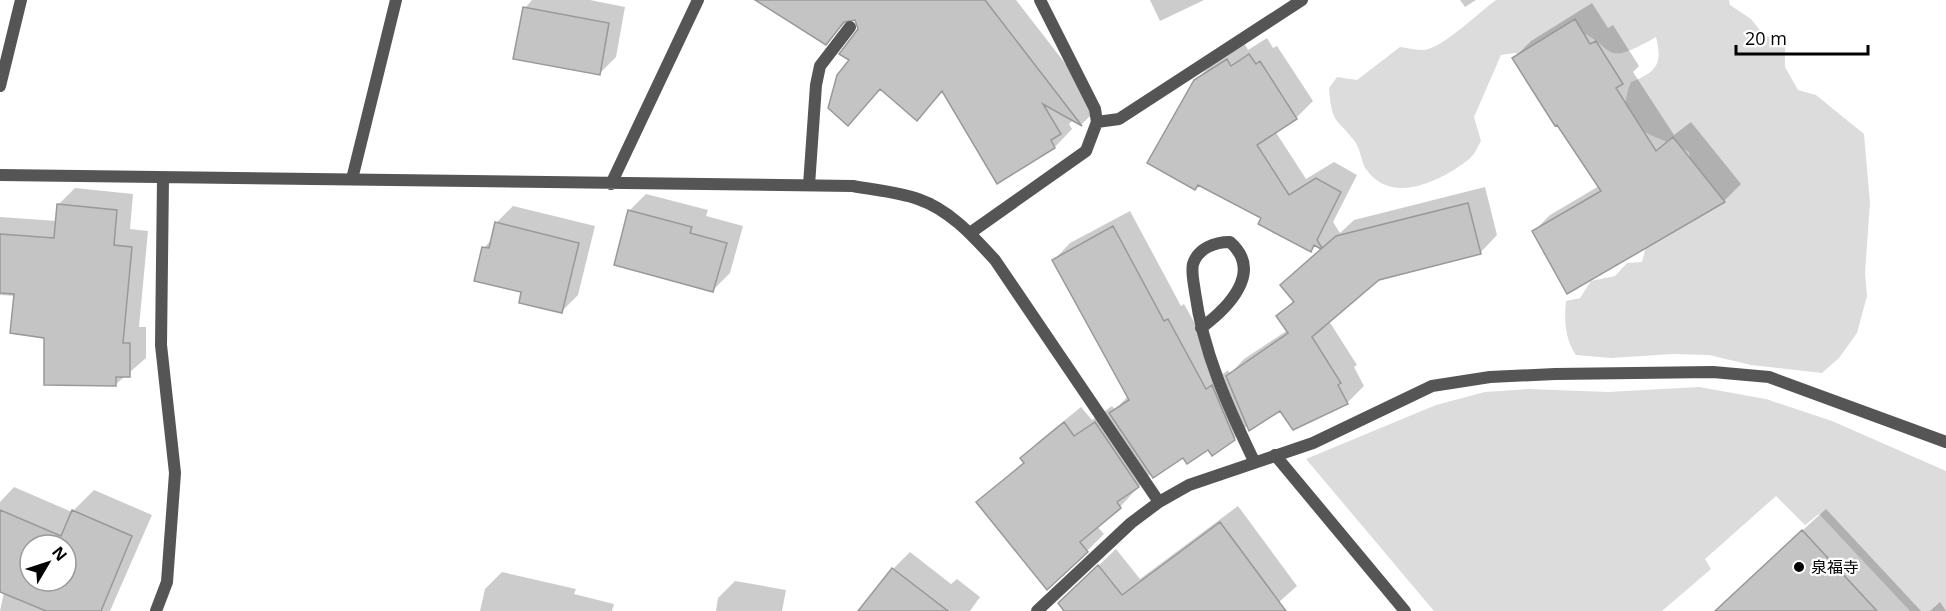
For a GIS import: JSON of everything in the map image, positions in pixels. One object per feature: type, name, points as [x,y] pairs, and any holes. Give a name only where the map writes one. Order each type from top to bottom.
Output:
[{"type":"street","points":[[0,86],[21,0]]},
{"type":"street","points":[[352,179],[396,0]]},
{"type":"street","points":[[611,184],[698,0]]},
{"type":"street","points":[[970,233],[1086,151],[1093,138],[1097,122],[1095,109],[1040,0]]},
{"type":"street","points":[[1097,122],[1119,119],[1302,0]]},
{"type":"street","points":[[809,185],[816,85],[820,66],[850,27]]},
{"type":"street","points":[[0,175],[853,186],[919,200],[949,216],[970,233],[995,260],[1159,502]]},
{"type":"street","points":[[156,611],[167,582],[175,473],[161,345],[163,178]]},
{"type":"street","points":[[1201,328],[1227,306],[1243,280],[1243,261],[1239,250],[1230,242],[1217,242],[1204,249],[1193,264],[1201,328],[1220,386],[1254,461]]},
{"type":"street","points":[[1037,611],[1131,523],[1159,502],[1189,485],[1254,461],[1313,443],[1432,386],[1490,377],[1619,373],[1713,372],[1769,377],[1946,442]]},
{"type":"street","points":[[1275,455],[1405,611]]},
{"type":"shaded area","points":[[1496,0],[1729,0],[1730,5],[1751,19],[1764,35],[1785,43],[1785,67],[1798,90],[1816,95],[1864,134],[1870,203],[1865,273],[1867,296],[1857,333],[1839,358],[1822,373],[1751,365],[1709,355],[1673,354],[1611,358],[1576,355],[1572,349],[1566,329],[1566,301],[1580,298],[1591,281],[1615,276],[1627,263],[1642,262],[1645,250],[1641,223],[1692,168],[1689,152],[1640,129],[1631,122],[1627,112],[1626,99],[1631,82],[1652,71],[1658,61],[1656,37],[1625,52],[1616,53],[1609,51],[1586,34],[1571,28],[1531,60],[1515,53],[1501,55],[1474,117],[1481,141],[1470,158],[1444,175],[1416,186],[1402,188],[1389,186],[1376,180],[1364,166],[1356,143],[1336,120],[1329,88],[1337,77],[1357,80],[1400,47],[1424,50],[1432,48],[1461,29]]},
{"type":"shaded area","points":[[1699,387],[1766,399],[1832,421],[1946,471],[1946,611],[1910,611],[1819,514],[1805,525],[1776,496],[1705,559],[1711,569],[1662,611],[1434,611],[1306,459],[1436,405],[1485,392],[1528,389],[1608,392]]},
{"type":"building","points":[[755,0],[985,0],[1082,126],[1043,104],[1061,134],[1051,140],[1055,148],[997,184],[942,91],[917,121],[880,89],[848,126],[828,108],[837,75],[849,60],[839,54],[858,29],[855,20],[844,22],[826,45]]},
{"type":"building","points":[[523,7],[609,23],[600,75],[513,59]]},
{"type":"building","points":[[1575,19],[1590,44],[1596,41],[1623,84],[1616,88],[1656,151],[1673,137],[1725,202],[1567,294],[1532,231],[1601,191],[1557,125],[1555,126],[1512,58]]},
{"type":"building","points":[[1249,54],[1256,64],[1260,61],[1297,119],[1257,145],[1289,195],[1316,178],[1341,192],[1317,240],[1322,248],[1336,236],[1468,203],[1481,254],[1379,280],[1312,337],[1341,383],[1338,385],[1348,404],[1293,430],[1280,411],[1249,431],[1226,376],[1288,333],[1276,316],[1294,302],[1280,285],[1321,249],[1314,245],[1311,252],[1258,224],[1261,218],[1198,185],[1195,190],[1147,163],[1194,80],[1227,59],[1231,66]]},
{"type":"building","points":[[57,204],[117,210],[114,245],[132,247],[123,343],[130,343],[130,377],[116,377],[116,386],[44,385],[44,338],[10,333],[14,294],[0,293],[0,234],[54,238]]},
{"type":"building","points":[[628,210],[692,227],[690,233],[727,243],[713,292],[614,265]]},
{"type":"building","points":[[495,222],[579,243],[562,313],[519,303],[521,292],[474,281],[482,247],[489,248]]},
{"type":"building","points":[[1113,226],[1164,321],[1168,319],[1206,389],[1212,385],[1235,440],[1212,456],[1208,450],[1187,464],[1183,458],[1153,478],[1109,413],[1129,400],[1052,260]]},
{"type":"building","points":[[1064,422],[1074,436],[1095,422],[1139,487],[1117,502],[1121,508],[1080,542],[1088,552],[1047,590],[976,502],[1024,463],[1020,458]]},
{"type":"building","points":[[0,510],[54,533],[18,533],[18,593],[78,593],[78,533],[62,533],[72,510],[132,536],[101,611],[46,611],[0,592]]},
{"type":"building","points":[[1220,522],[1286,611],[1064,611],[1058,603],[1098,565],[1122,595]]},
{"type":"building","name":"泉福寺","points":[[1802,530],[1877,611],[1715,611]]},
{"type":"building","points":[[892,568],[948,611],[858,611]]},
{"type":"place","name":"泉福寺","points":[[1799,567]]}]
